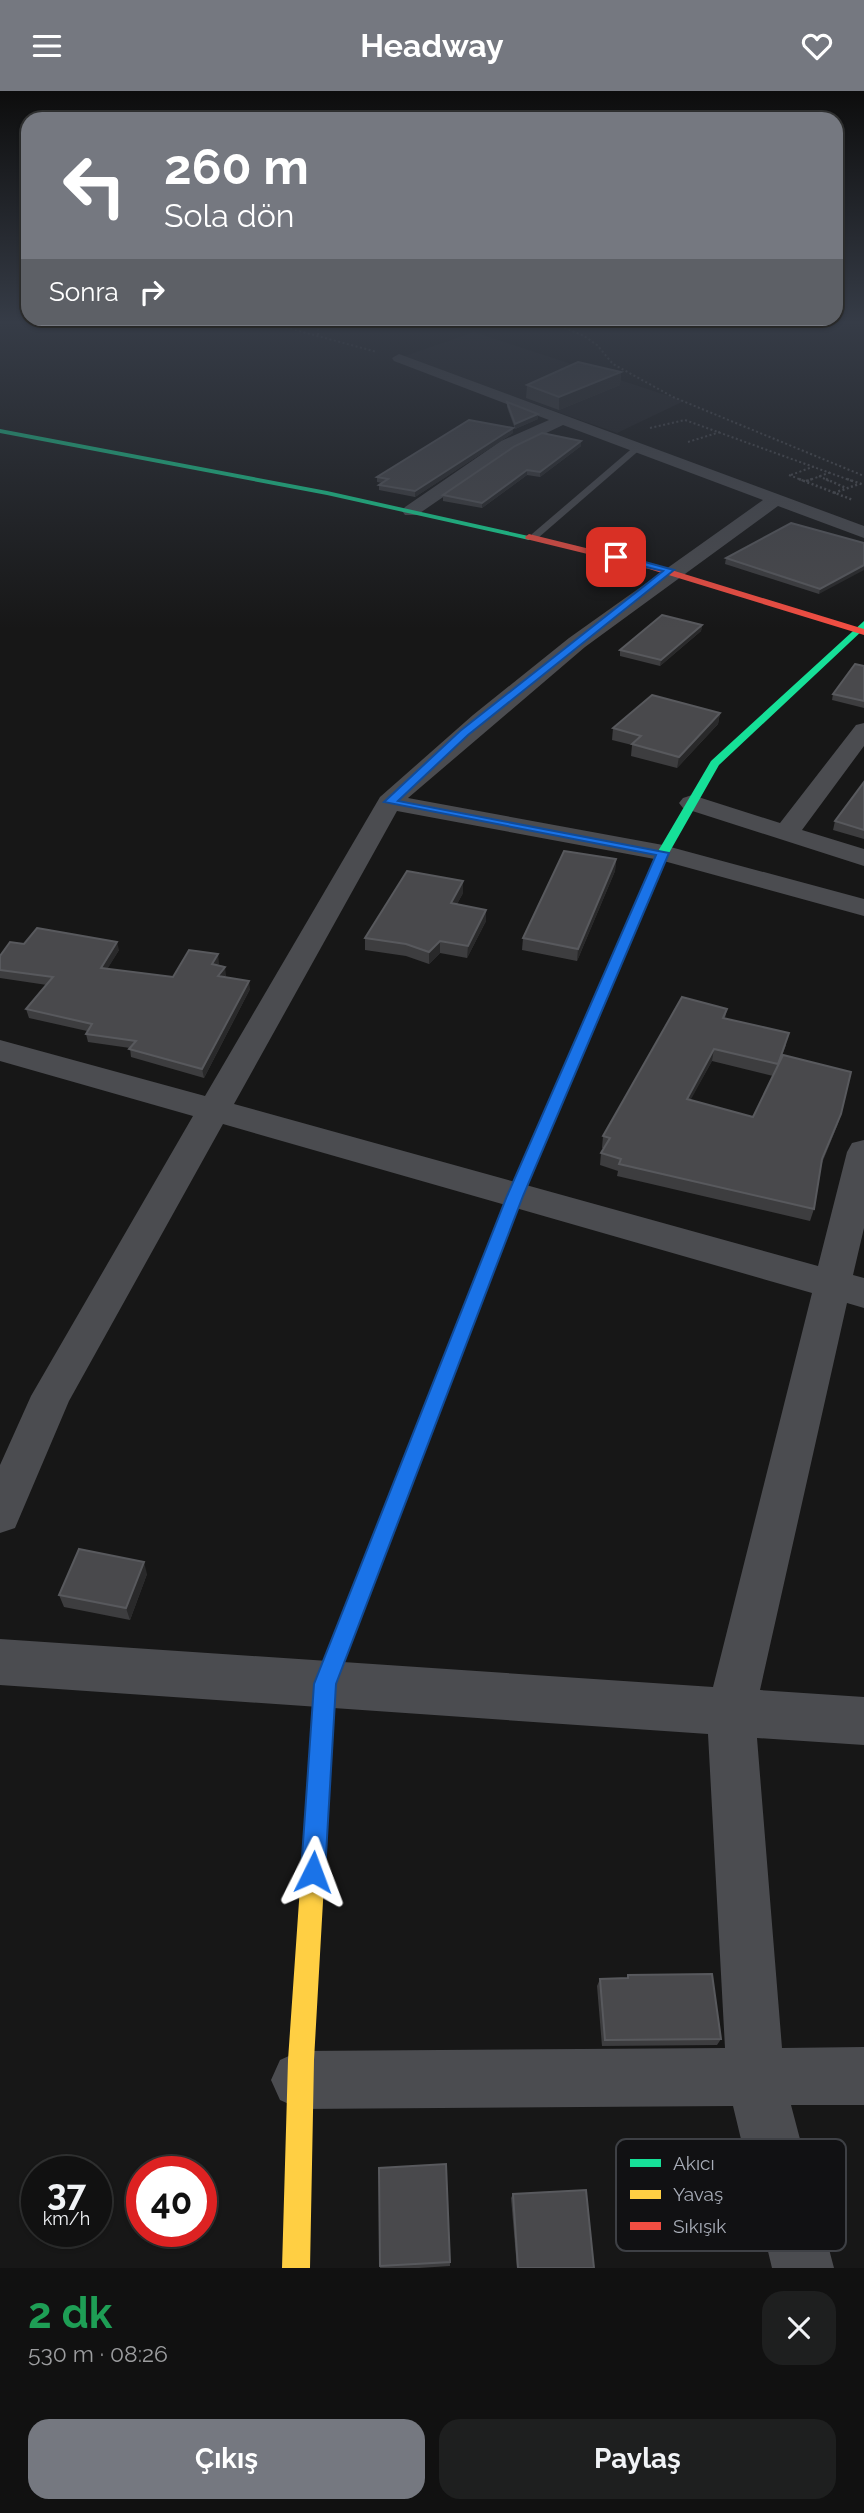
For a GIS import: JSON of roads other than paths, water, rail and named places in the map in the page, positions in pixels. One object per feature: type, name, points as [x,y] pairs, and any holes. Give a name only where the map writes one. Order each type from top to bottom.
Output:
[{"type":"street","points":[[411,511],[507,445],[549,426]]},
{"type":"street","points":[[589,426],[641,439],[776,499],[864,532]]},
{"type":"street","points":[[0,431],[535,536],[670,570],[861,629]]},
{"type":"street","points":[[0,1514],[51,1396],[390,802],[464,733],[670,570],[776,499]]},
{"type":"street","points":[[296,2268],[300,2080],[325,1684],[515,1196],[663,853],[715,763],[861,629]]},
{"type":"street","points":[[786,833],[864,730]]},
{"type":"street","points":[[390,802],[663,853],[864,908]]},
{"type":"street","points":[[692,803],[864,858]]},
{"type":"street","points":[[0,1050],[848,1288]]},
{"type":"street","points":[[771,2139],[755,2076],[731,1713],[848,1288],[864,1151]]},
{"type":"street","points":[[0,1662],[864,1721]]},
{"type":"street","points":[[300,2080],[864,2076]]},
{"type":"street","points":[[799,2251],[803,2268]]},
{"type":"lane","points":[[535,536],[571,504],[607,479],[641,439]]}]
